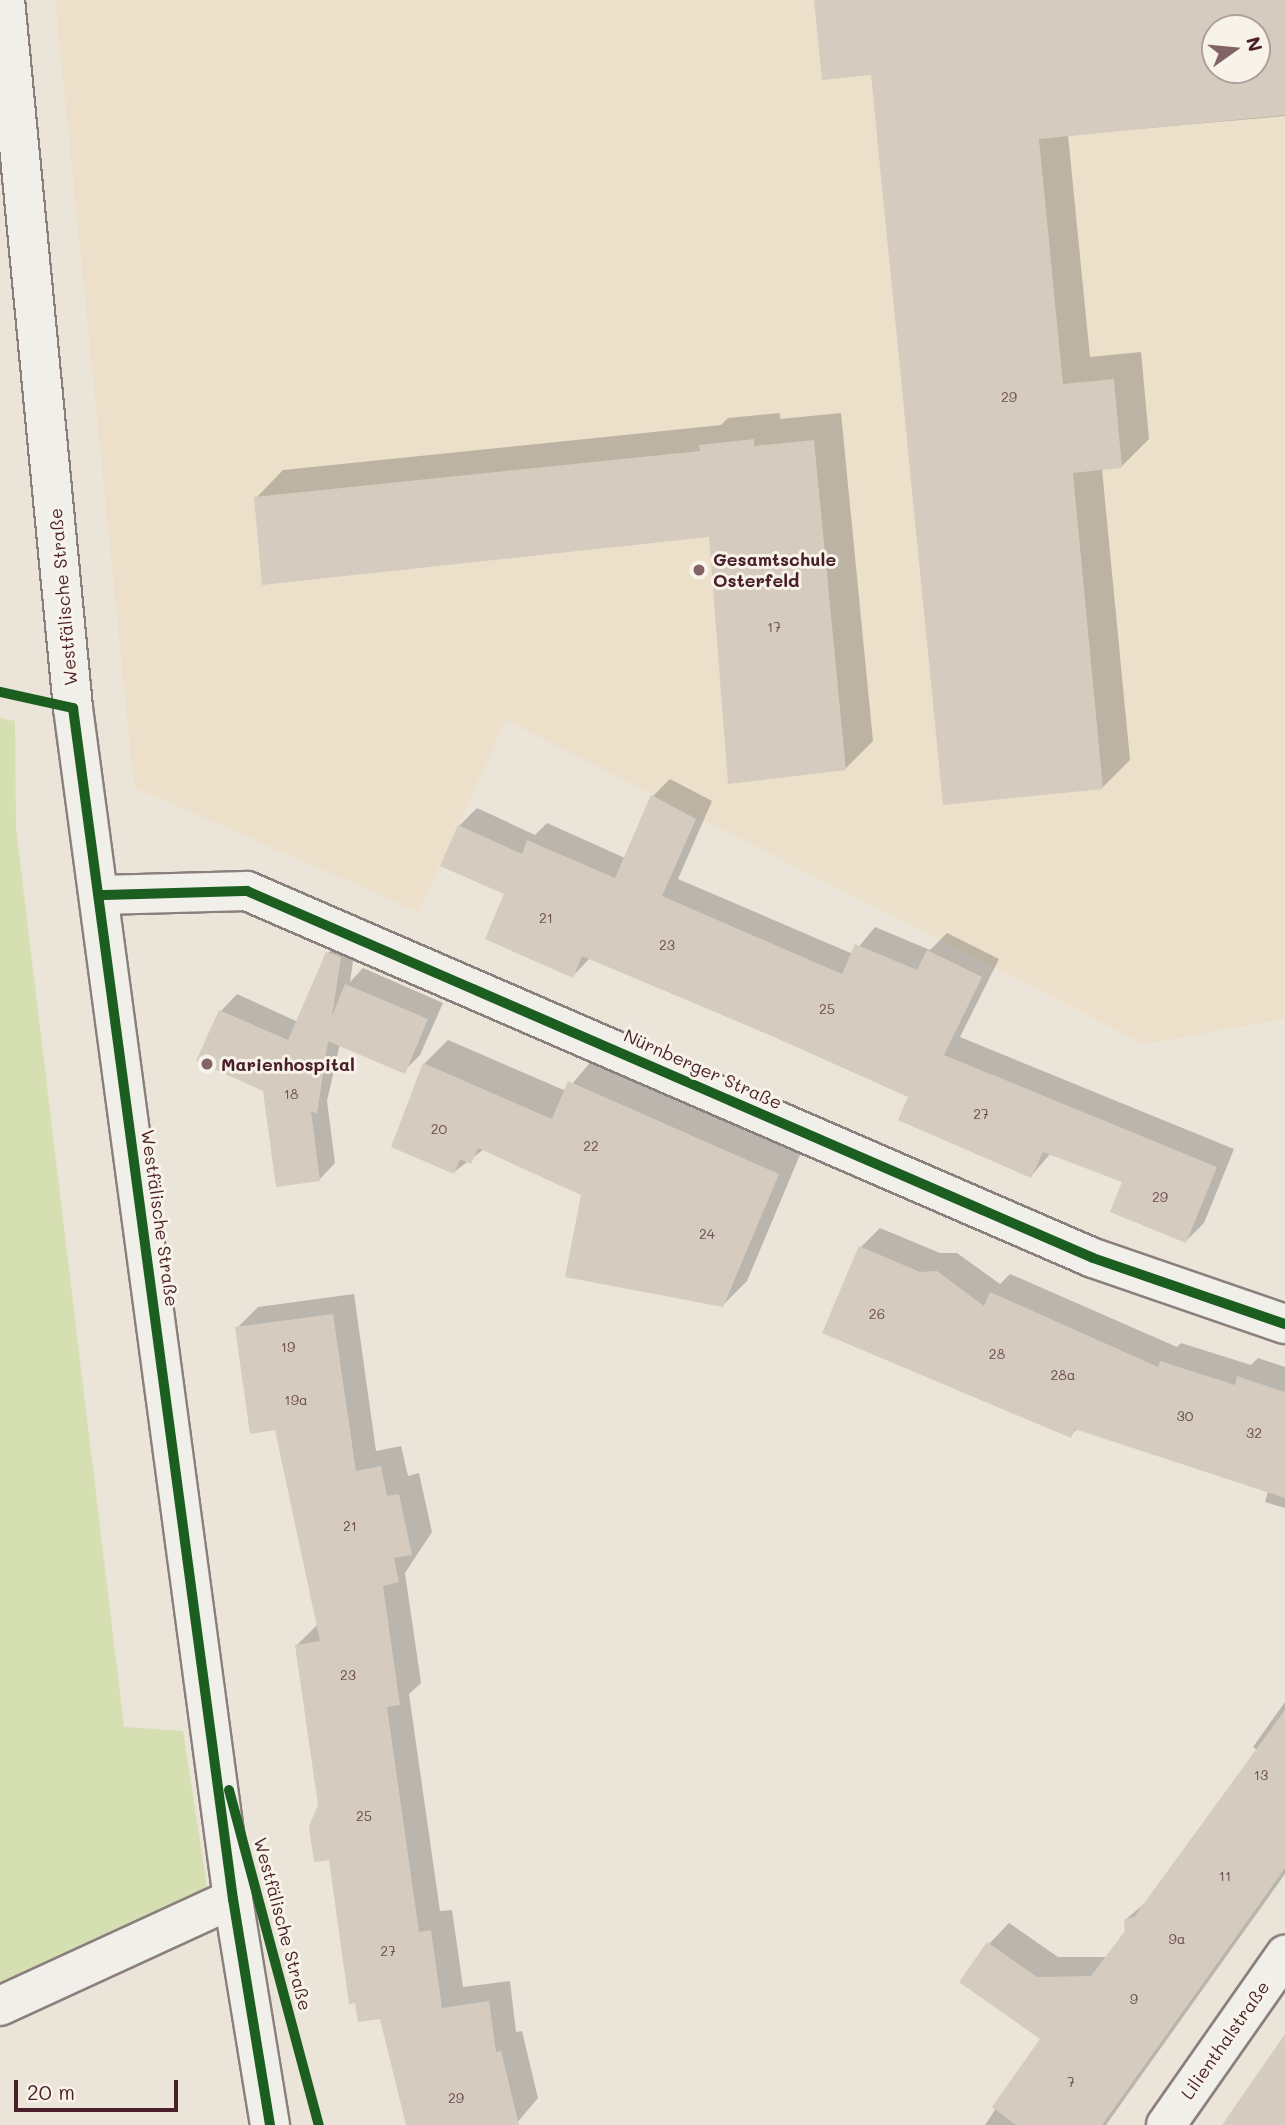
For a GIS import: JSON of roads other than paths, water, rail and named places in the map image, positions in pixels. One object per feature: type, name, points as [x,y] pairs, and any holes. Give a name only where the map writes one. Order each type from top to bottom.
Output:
[{"type":"street","name":"Westfälische Straße","points":[[5,0],[73,708],[101,895],[233,1899],[270,2125]]},
{"type":"street","name":"Nürnberger Straße","points":[[101,895],[247,891],[1093,1258],[1285,1324]]},
{"type":"street","points":[[0,2006],[233,1899]]},
{"type":"street","name":"Lilienthalstraße","points":[[1166,2125],[1285,1955]]},
{"type":"place","name":"Gesamtschule Osterfeld","points":[[699,570]]},
{"type":"place","name":"Marienhospital","points":[[207,1064]]}]
